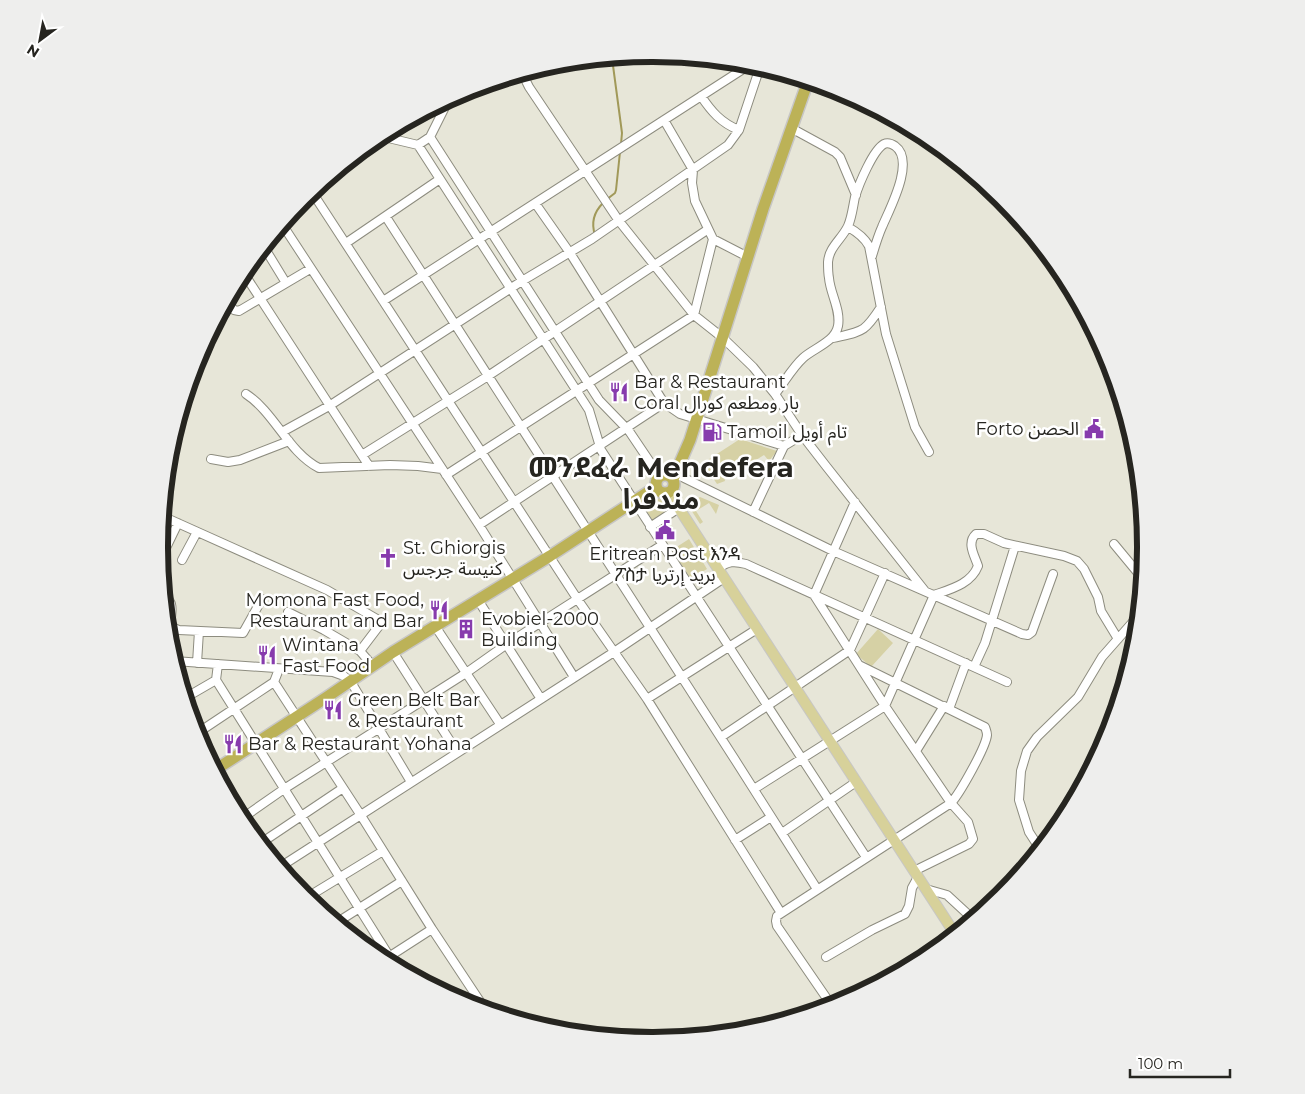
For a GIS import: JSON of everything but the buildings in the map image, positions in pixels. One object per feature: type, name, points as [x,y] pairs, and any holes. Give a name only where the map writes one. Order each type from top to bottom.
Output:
[{"type":"highway","points":[[658,482],[663,494],[669,493],[674,487],[675,477],[697,419],[748,257],[806,87]]},
{"type":"highway","points":[[221,766],[351,682],[393,652],[588,532],[634,501],[666,475],[675,477]]},
{"type":"main road","points":[[669,493],[951,928]]},
{"type":"street","points":[[383,301],[585,169],[740,71]]},
{"type":"street","points":[[282,432],[329,406],[522,281],[595,237],[728,145],[738,130],[757,74]]},
{"type":"street","points":[[527,79],[529,87],[619,221],[694,315],[723,338],[753,367],[775,394],[802,435],[925,590]]},
{"type":"street","points":[[701,96],[718,118],[728,126],[738,130]]},
{"type":"street","points":[[418,145],[430,137],[444,109]]},
{"type":"street","points":[[246,394],[264,409],[289,441],[312,464],[319,468],[409,465],[444,472],[482,452],[694,315],[712,239],[695,201],[692,183],[693,170],[664,120]]},
{"type":"street","points":[[791,128],[835,152],[840,157],[856,195]]},
{"type":"street","points":[[430,137],[598,400],[626,428],[658,482]]},
{"type":"street","points":[[391,139],[418,145],[440,178],[589,410],[599,446],[662,546],[866,857]]},
{"type":"street","points":[[833,338],[838,326],[837,308],[828,278],[828,259],[834,246],[848,227],[864,173],[878,151],[884,144],[888,143],[897,147],[901,152],[900,182],[897,196],[881,228],[872,256]]},
{"type":"street","points":[[346,243],[440,178]]},
{"type":"street","points":[[316,198],[578,600],[647,700],[781,913]]},
{"type":"street","points":[[535,203],[570,253],[664,403],[680,414],[784,446]]},
{"type":"street","points":[[386,217],[649,628],[683,677],[817,889]]},
{"type":"street","points":[[848,227],[865,239],[869,246],[886,334],[915,427],[929,452]]},
{"type":"street","points":[[286,230],[411,424],[479,525],[574,677]]},
{"type":"street","points":[[362,455],[488,376],[708,230]]},
{"type":"street","points":[[712,239],[748,257]]},
{"type":"street","points":[[267,253],[286,283]]},
{"type":"street","points":[[232,307],[239,311],[310,269]]},
{"type":"street","points":[[249,280],[369,466]]},
{"type":"street","points":[[775,394],[801,360],[833,338],[857,332],[866,327],[881,307]]},
{"type":"street","points":[[479,525],[664,403]]},
{"type":"street","points":[[753,512],[784,446],[802,435]]},
{"type":"street","points":[[211,459],[228,462],[240,460],[289,441]]},
{"type":"street","points":[[675,477],[833,551],[1028,636],[1032,632],[1053,574]]},
{"type":"street","points":[[814,595],[856,502]]},
{"type":"street","points":[[650,527],[679,508]]},
{"type":"street","points":[[169,519],[327,590],[382,622],[360,651]]},
{"type":"street","points":[[168,543],[178,523]]},
{"type":"street","points":[[182,560],[197,532]]},
{"type":"street","points":[[754,789],[885,706],[934,595],[951,589],[974,576],[978,566],[971,545],[971,539],[976,534],[984,534],[1015,546],[1064,556],[1077,561],[1084,569],[1098,598],[1101,611],[1118,639]]},
{"type":"street","points":[[1114,544],[1136,571]]},
{"type":"street","points":[[249,814],[378,728],[466,673],[507,644],[662,546]]},
{"type":"street","points":[[974,667],[992,620],[1015,546]]},
{"type":"street","points":[[286,863],[696,597],[721,574],[725,563],[735,561],[746,564],[1007,682]]},
{"type":"street","points":[[721,737],[850,650],[885,573]]},
{"type":"street","points":[[814,595],[885,706],[951,803],[968,822],[973,839],[969,844],[916,874],[909,906],[905,914],[826,956]]},
{"type":"street","points":[[175,629],[243,633],[262,599]]},
{"type":"street","points":[[478,600],[541,699]]},
{"type":"street","points":[[288,612],[360,651],[373,666]]},
{"type":"street","points":[[1036,843],[1029,832],[1019,800],[1021,771],[1027,751],[1037,737],[1078,697],[1102,658],[1131,624]]},
{"type":"street","points":[[435,626],[500,724]]},
{"type":"street","points":[[647,700],[757,630]]},
{"type":"street","points":[[197,663],[199,631]]},
{"type":"street","points":[[393,652],[457,752]]},
{"type":"street","points":[[182,662],[333,672],[344,676],[351,682],[411,782]]},
{"type":"street","points":[[916,751],[947,707],[966,663]]},
{"type":"street","points":[[218,664],[216,680],[360,907],[383,950]]},
{"type":"street","points":[[827,999],[777,926],[776,921],[781,913],[951,803],[968,778],[987,734],[985,727],[859,665]]},
{"type":"street","points":[[204,729],[274,682],[279,669]]},
{"type":"street","points":[[191,694],[216,680]]},
{"type":"street","points":[[274,682],[432,929],[480,1000]]},
{"type":"street","points":[[782,833],[856,782]]},
{"type":"street","points":[[267,840],[343,788]]},
{"type":"street","points":[[736,840],[771,817]]},
{"type":"street","points":[[313,893],[383,851]]},
{"type":"street","points":[[342,918],[402,882]]},
{"type":"street","points":[[926,890],[947,895],[968,914]]},
{"type":"street","points":[[391,955],[432,929]]},
{"type":"shaded area","points":[[740,439],[777,451],[769,461],[764,455],[740,470],[724,477],[725,481],[717,484],[703,463]]},
{"type":"shaded area","points":[[700,497],[719,505],[716,514],[709,503],[696,511],[703,522],[700,524],[688,505]]},
{"type":"shaded area","points":[[660,498],[666,501],[669,507],[653,521],[643,505],[651,500]]},
{"type":"shaded area","points":[[689,539],[707,569],[691,579],[672,550]]},
{"type":"shaded area","points":[[878,629],[893,643],[871,667],[856,654]]},
{"type":"waterway","points":[[613,65],[622,133],[621,144]]},
{"type":"waterway","points":[[606,200],[616,190],[620,152]]},
{"type":"waterway","points":[[595,235],[594,218],[597,210],[603,203]]},
{"type":"place","name":"Bar & Restaurant Coral بار ومطعم كورال","points":[[619,392]]},
{"type":"place","name":"Forto الحصن","points":[[1094,429]]},
{"type":"place","name":"Tamoil تام أويل","points":[[712,432]]},
{"type":"place","name":"Eritrean Post እንዳ ፖስታ بريد إرتريا","points":[[665,530]]},
{"type":"place","name":"St. Ghiorgis كنيسة جرجس","points":[[388,558]]},
{"type":"place","name":"Momona Fast Food, Restaurant and Bar","points":[[439,610]]},
{"type":"place","name":"Evobiel-2000 Building","points":[[466,629]]},
{"type":"place","name":"Wintana Fast Food","points":[[267,655]]},
{"type":"place","name":"Green Belt Bar & Restaurant","points":[[333,710]]},
{"type":"place","name":"Bar & Restaurant Yohana","points":[[233,744]]},
{"type":"district","name":"መንደፈራ Mendefera مندفرا","points":[[661,483]]}]
